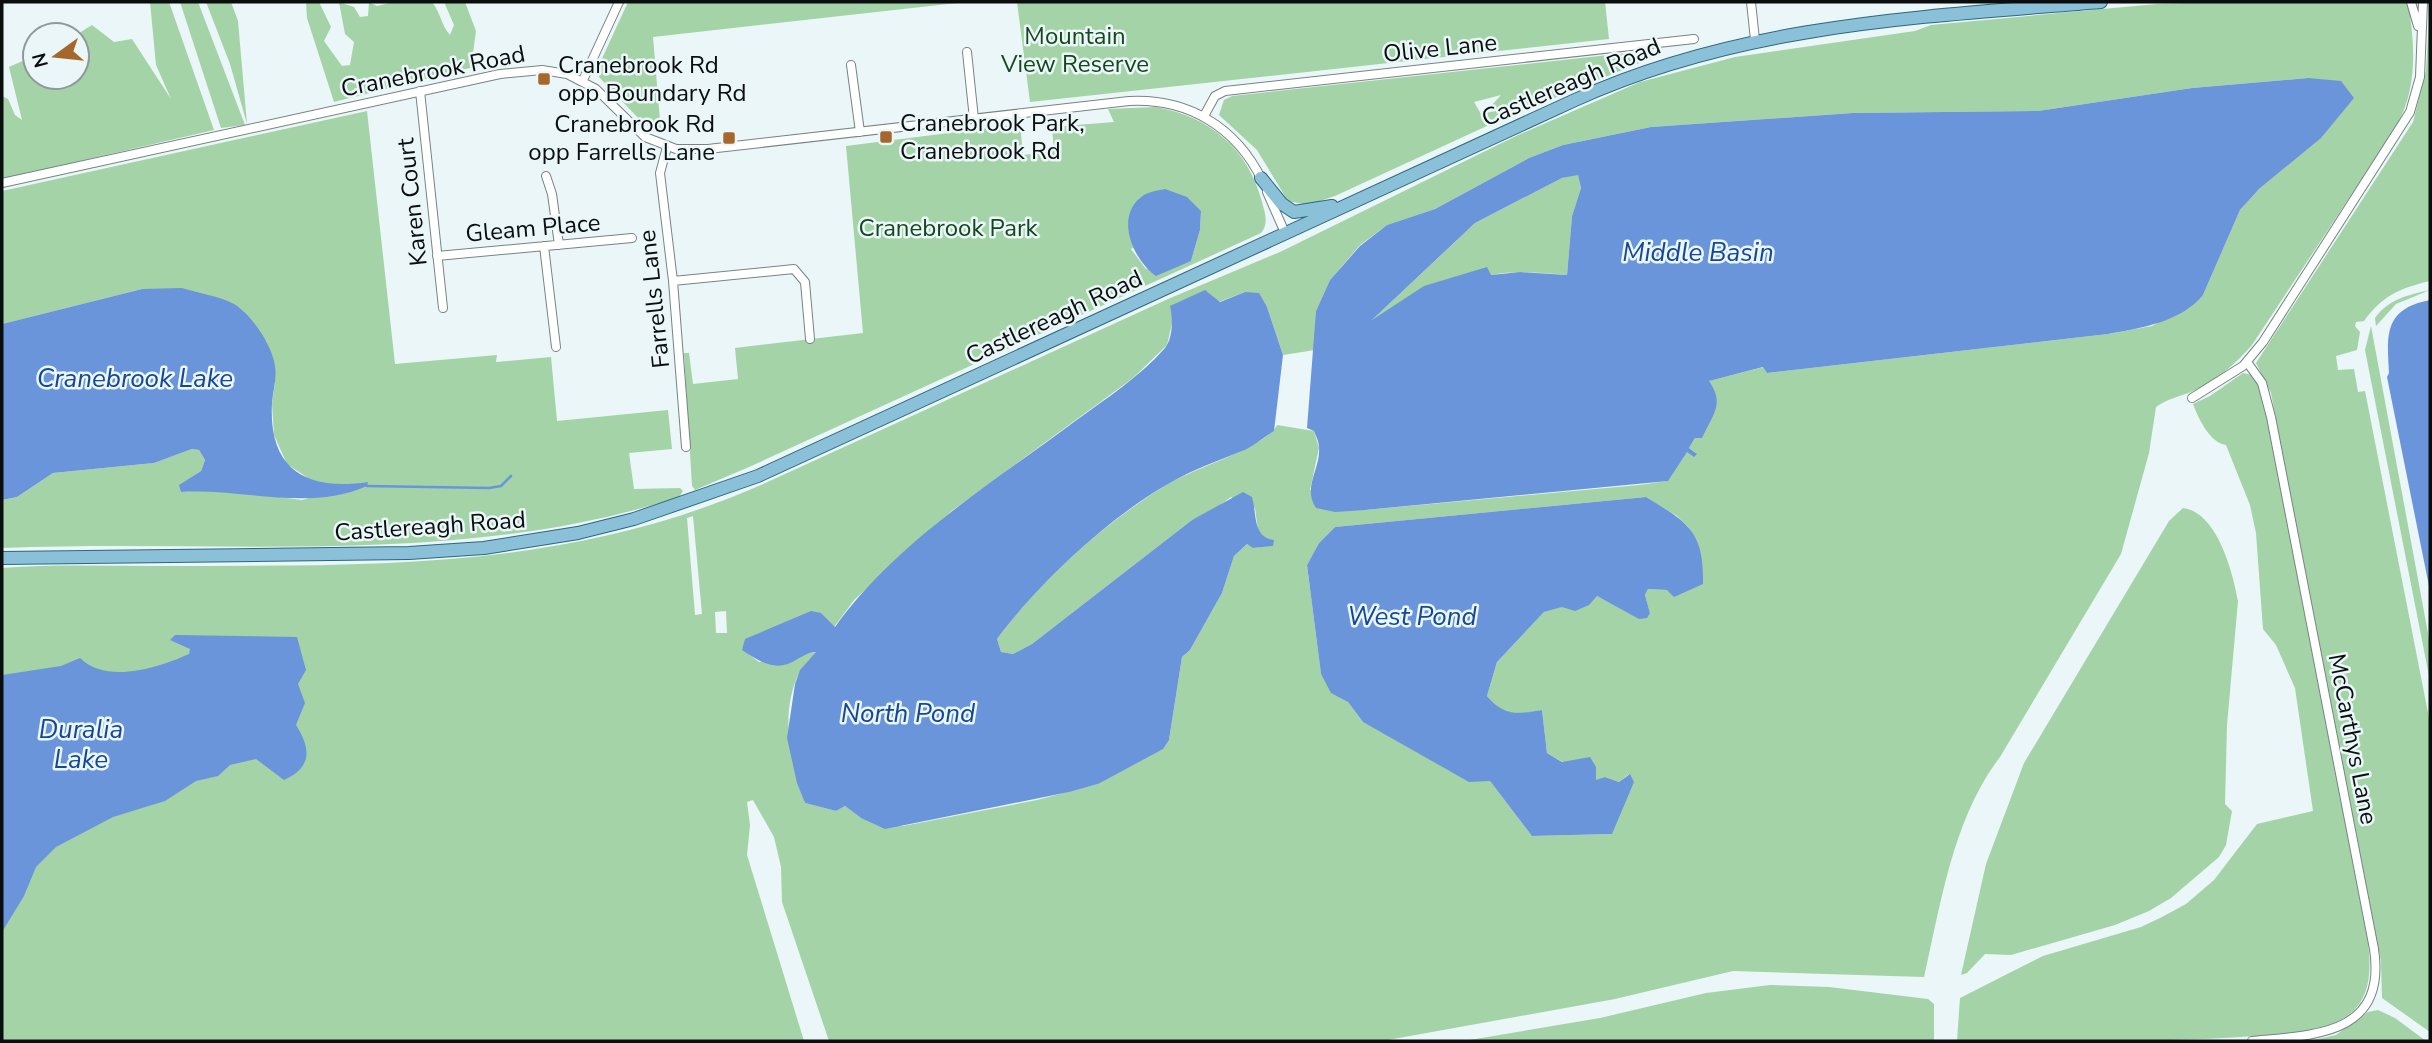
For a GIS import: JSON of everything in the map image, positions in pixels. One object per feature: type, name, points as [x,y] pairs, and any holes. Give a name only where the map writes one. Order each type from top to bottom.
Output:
[{"type":"main road","name":"Castlereagh Road","points":[[2,558],[449,551],[547,539],[615,524],[699,499],[758,476],[1616,81],[1674,61],[1755,40],[1873,22],[2101,2]]},
{"type":"main road","points":[[1261,178],[1282,204],[1294,212],[1307,213],[1357,200]]},
{"type":"street","points":[[583,80],[619,2]]},
{"type":"street","points":[[1751,2],[1755,40]]},
{"type":"street","points":[[2412,2],[2420,32]]},
{"type":"street","points":[[2192,398],[2228,378],[2247,362],[2404,125],[2420,76],[2423,2]]},
{"type":"street","name":"Olive Lane","points":[[1204,116],[1214,96],[1231,90],[1693,39]]},
{"type":"street","points":[[967,52],[974,119]]},
{"type":"street","points":[[851,65],[860,132]]},
{"type":"street","name":"Cranebrook Road","points":[[2,183],[420,91],[531,70],[555,71],[583,80],[645,137],[667,147],[708,149],[1138,101],[1181,106],[1204,116],[1236,140],[1261,178],[1286,235]]},
{"type":"street","name":"Karen Court","points":[[420,91],[443,308]]},
{"type":"street","name":"Farrells Lane","points":[[667,147],[660,173],[673,281],[686,447]]},
{"type":"street","points":[[546,176],[552,194],[559,245]]},
{"type":"street","name":"Gleam Place","points":[[438,256],[632,238]]},
{"type":"street","points":[[544,246],[556,348]]},
{"type":"street","points":[[673,281],[794,269],[805,282],[810,339]]},
{"type":"street","name":"McCarthys Lane","points":[[2247,362],[2265,392],[2272,417],[2376,964],[2370,997],[2357,1016],[2343,1026],[2319,1034],[2252,1041]]},
{"type":"green space","points":[[150,2],[169,2],[214,130],[2,179],[2,96],[8,99],[15,115],[22,120],[9,67],[21,62],[21,91],[91,91],[92,25],[114,42],[132,39],[171,99],[156,65]]},
{"type":"green space","points":[[180,2],[198,2],[245,125],[221,128]]},
{"type":"green space","points":[[206,2],[231,2],[238,21],[247,124],[230,64]]},
{"type":"green space","points":[[306,2],[319,2],[331,27],[324,41],[342,66],[350,65],[354,42],[345,34],[339,2],[354,7],[360,17],[368,16],[369,2],[377,6],[394,2],[432,2],[450,35],[454,25],[444,2],[465,2],[476,31],[473,53],[478,66],[334,102],[307,18]]},
{"type":"green space","name":"Mountain View Reserve","points":[[628,2],[966,2],[653,37],[661,132],[641,121],[599,77],[599,65]]},
{"type":"green space","name":"Mountain View Reserve","points":[[1017,2],[1605,2],[1609,39],[1030,102]]},
{"type":"green space","points":[[2408,2],[2413,66],[2408,97],[2396,127],[2252,345],[2216,378],[2156,407],[2149,453],[2121,554],[1971,807],[1951,862],[1924,977],[1733,971],[1615,999],[1382,1041],[829,1041],[782,902],[781,867],[774,837],[753,800],[747,802],[750,825],[747,855],[804,1041],[2,1041],[2,568],[388,563],[538,549],[613,534],[687,513],[761,485],[1168,299],[1280,252],[1518,135],[1640,82],[1735,57],[1915,31],[1931,25],[2157,4]],"holes":[[[2308,78],[2260,188],[2240,210],[2203,295],[2152,326],[2108,334],[1767,373],[1764,367],[1708,381],[1695,438],[1689,448],[1696,453],[1687,451],[1667,481],[1639,485],[1365,510],[1310,490],[1319,448],[1314,431],[1277,425],[1259,441],[1166,485],[1096,535],[1033,595],[997,639],[1001,652],[1013,654],[1032,644],[1192,520],[1209,513],[1231,497],[1255,508],[1258,531],[1273,545],[1254,548],[1247,544],[1234,556],[1222,593],[1190,650],[1182,657],[1169,740],[1098,784],[1037,800],[903,826],[861,818],[845,806],[836,811],[805,803],[795,771],[788,722],[793,689],[799,673],[817,652],[759,662],[742,649],[834,627],[854,600],[953,510],[1133,378],[1167,345],[1173,319],[1245,292],[1267,307],[1283,355],[1315,350],[1316,311],[1330,280],[1360,245],[1387,225],[1435,209],[1529,158],[1563,145],[1651,127],[1853,113],[2038,111],[2192,88]],[[1646,497],[1677,516],[1689,528],[1667,590],[1648,589],[1645,595],[1650,613],[1639,618],[1597,596],[1544,612],[1497,662],[1487,696],[1500,709],[1512,714],[1542,710],[1547,753],[1596,781],[1605,777],[1619,782],[1629,774],[1612,834],[1532,836],[1490,781],[1363,722],[1321,674],[1307,565],[1319,543],[1335,527]],[[693,516],[702,614],[695,615],[687,518]],[[726,611],[727,633],[716,633],[715,612]]]},
{"type":"green space","points":[[2430,2],[2430,281],[2392,294],[2364,321],[2356,322],[2355,326],[2360,332],[2357,350],[2336,356],[2338,370],[2354,369],[2358,392],[2365,391],[2430,723],[2430,1032],[2382,998],[2381,961],[2271,393],[2256,363],[2413,122],[2426,71]]},
{"type":"green space","points":[[1645,51],[1654,57],[1489,125],[1335,196],[1308,205],[1288,201],[1257,150],[1219,115],[1224,100],[1232,96]],"holes":[[[1501,95],[1492,105],[1495,111],[1481,114],[1474,102]]]},
{"type":"green space","name":"Cranebrook Park","points":[[1156,107],[1176,112],[1210,127],[1224,138],[1237,151],[1256,183],[1266,218],[1261,233],[695,490],[692,486],[684,353],[689,353],[693,384],[738,379],[735,348],[863,333],[846,146],[1020,124],[1023,155],[1054,151],[1052,127],[1114,122],[1108,109]],"holes":[[[1201,211],[1200,230],[1191,261],[1146,269],[1131,249]]]},
{"type":"green space","points":[[367,111],[395,364],[497,355],[496,362],[551,357],[557,421],[668,410],[672,449],[629,453],[634,489],[680,488],[683,491],[679,497],[597,519],[513,534],[428,542],[343,546],[2,548],[2,500],[17,497],[53,473],[154,463],[192,449],[199,450],[205,460],[201,471],[180,485],[181,492],[216,489],[302,500],[368,483],[339,486],[314,482],[287,464],[274,435],[272,404],[275,383],[267,343],[250,318],[233,304],[142,289],[2,324],[2,191]]},
{"type":"green space","points":[[1578,174],[1581,188],[1572,216],[1567,275],[1519,272],[1491,275],[1429,294],[1370,322],[1475,223],[1562,178]]},
{"type":"green space","points":[[2430,290],[2396,304],[2376,326],[2375,318],[2386,306],[2407,296]]},
{"type":"green space","points":[[2371,326],[2430,644],[2430,681],[2365,350]]},
{"type":"green space","points":[[2243,373],[2252,375],[2262,392],[2368,942],[2369,974],[2365,994],[2353,1011],[2344,1018],[2324,1027],[2290,1034],[2144,1041],[1957,1041],[1960,998],[2043,956],[2141,927],[2162,917],[2186,904],[2214,880],[2257,824],[2313,811],[2295,688],[2276,645],[2263,629],[2256,533],[2250,505],[2226,445],[2210,435],[2201,423],[2193,404],[2210,396]]},
{"type":"green space","points":[[2183,508],[2195,512],[2214,532],[2227,560],[2238,601],[2227,725],[2225,804],[2232,811],[2226,845],[2219,857],[2171,898],[2149,911],[2115,925],[2011,955],[1985,954],[1967,973],[1961,975],[1986,864],[2024,763],[2169,521]]},
{"type":"green space","points":[[1770,985],[1829,987],[1928,999],[1934,1004],[1934,1041],[1464,1041],[1600,1018],[1706,993]]},
{"type":"green space","points":[[2378,1010],[2395,1018],[2426,1041],[2309,1041],[2336,1035],[2368,1012]]},
{"type":"water","name":"Middle Basin","points":[[2308,78],[2341,81],[2354,98],[2321,138],[2260,188],[2240,210],[2203,295],[2184,312],[2172,318],[2108,334],[1767,373],[1763,367],[1709,381],[1716,396],[1716,409],[1702,438],[1695,438],[1689,448],[1697,454],[1694,457],[1687,452],[1668,481],[1335,512],[1316,508],[1312,500],[1311,485],[1319,445],[1314,431],[1307,428],[1316,311],[1330,280],[1360,246],[1387,225],[1435,209],[1529,158],[1563,145],[1651,127],[1853,113],[2038,111],[2192,88]],"holes":[[[1578,175],[1581,188],[1572,216],[1567,275],[1520,272],[1491,275],[1487,267],[1424,286],[1372,320],[1475,223],[1562,178]]]},
{"type":"water","points":[[1165,189],[1187,197],[1201,211],[1200,230],[1191,261],[1156,276],[1134,249],[1128,225],[1135,204],[1144,195]]},
{"type":"water","name":"Cranebrook Lake","points":[[182,288],[234,304],[248,315],[265,340],[275,371],[273,426],[277,445],[285,460],[296,471],[310,479],[346,484],[368,482],[367,486],[345,494],[299,498],[181,492],[179,485],[201,471],[205,460],[199,450],[192,449],[154,463],[53,473],[17,497],[2,500],[2,324],[142,289]]},
{"type":"water","name":"North Pond","points":[[1205,290],[1220,302],[1245,292],[1259,293],[1267,307],[1283,355],[1274,431],[1246,449],[1177,479],[1145,498],[1098,533],[1053,575],[997,639],[1001,652],[1013,654],[1032,644],[1192,520],[1243,492],[1252,497],[1259,529],[1267,538],[1274,540],[1273,546],[1253,548],[1247,544],[1234,556],[1222,593],[1190,650],[1182,657],[1169,740],[1163,749],[1098,784],[885,829],[861,818],[845,806],[836,811],[805,803],[797,783],[787,738],[795,684],[800,670],[816,652],[790,663],[771,665],[742,650],[745,639],[811,611],[821,613],[835,627],[859,597],[915,541],[1145,369],[1170,339],[1170,306]]},
{"type":"water","points":[[2430,300],[2430,591],[2387,377],[2389,336],[2396,317],[2415,304]]},
{"type":"water","name":"West Pond","points":[[1646,497],[1683,522],[1697,540],[1703,566],[1703,584],[1674,597],[1667,590],[1648,589],[1645,595],[1650,613],[1647,618],[1639,619],[1597,596],[1589,605],[1575,611],[1562,607],[1544,612],[1497,662],[1487,696],[1506,711],[1542,710],[1547,753],[1562,762],[1590,757],[1596,767],[1596,780],[1605,777],[1619,782],[1630,774],[1634,782],[1612,834],[1532,836],[1490,781],[1469,782],[1363,722],[1348,702],[1331,693],[1321,674],[1307,565],[1319,543],[1335,527]]},
{"type":"water","name":"Duralia Lake","points":[[175,635],[297,637],[306,670],[298,684],[305,703],[296,725],[305,742],[304,764],[300,770],[284,780],[256,759],[230,765],[218,776],[196,781],[165,801],[113,817],[56,847],[36,867],[24,896],[2,932],[2,675],[61,666],[80,658],[104,671],[149,668],[189,654],[190,649],[170,640]]},
{"type":"waterway","points":[[367,486],[489,488],[501,486],[511,476]]},
{"type":"place","name":"Cranebrook Rd opp Boundary Rd","points":[[544,79]]},
{"type":"place","name":"Cranebrook Park, Cranebrook Rd","points":[[886,137]]},
{"type":"place","name":"Cranebrook Rd opp Farrells Lane","points":[[729,138]]}]
